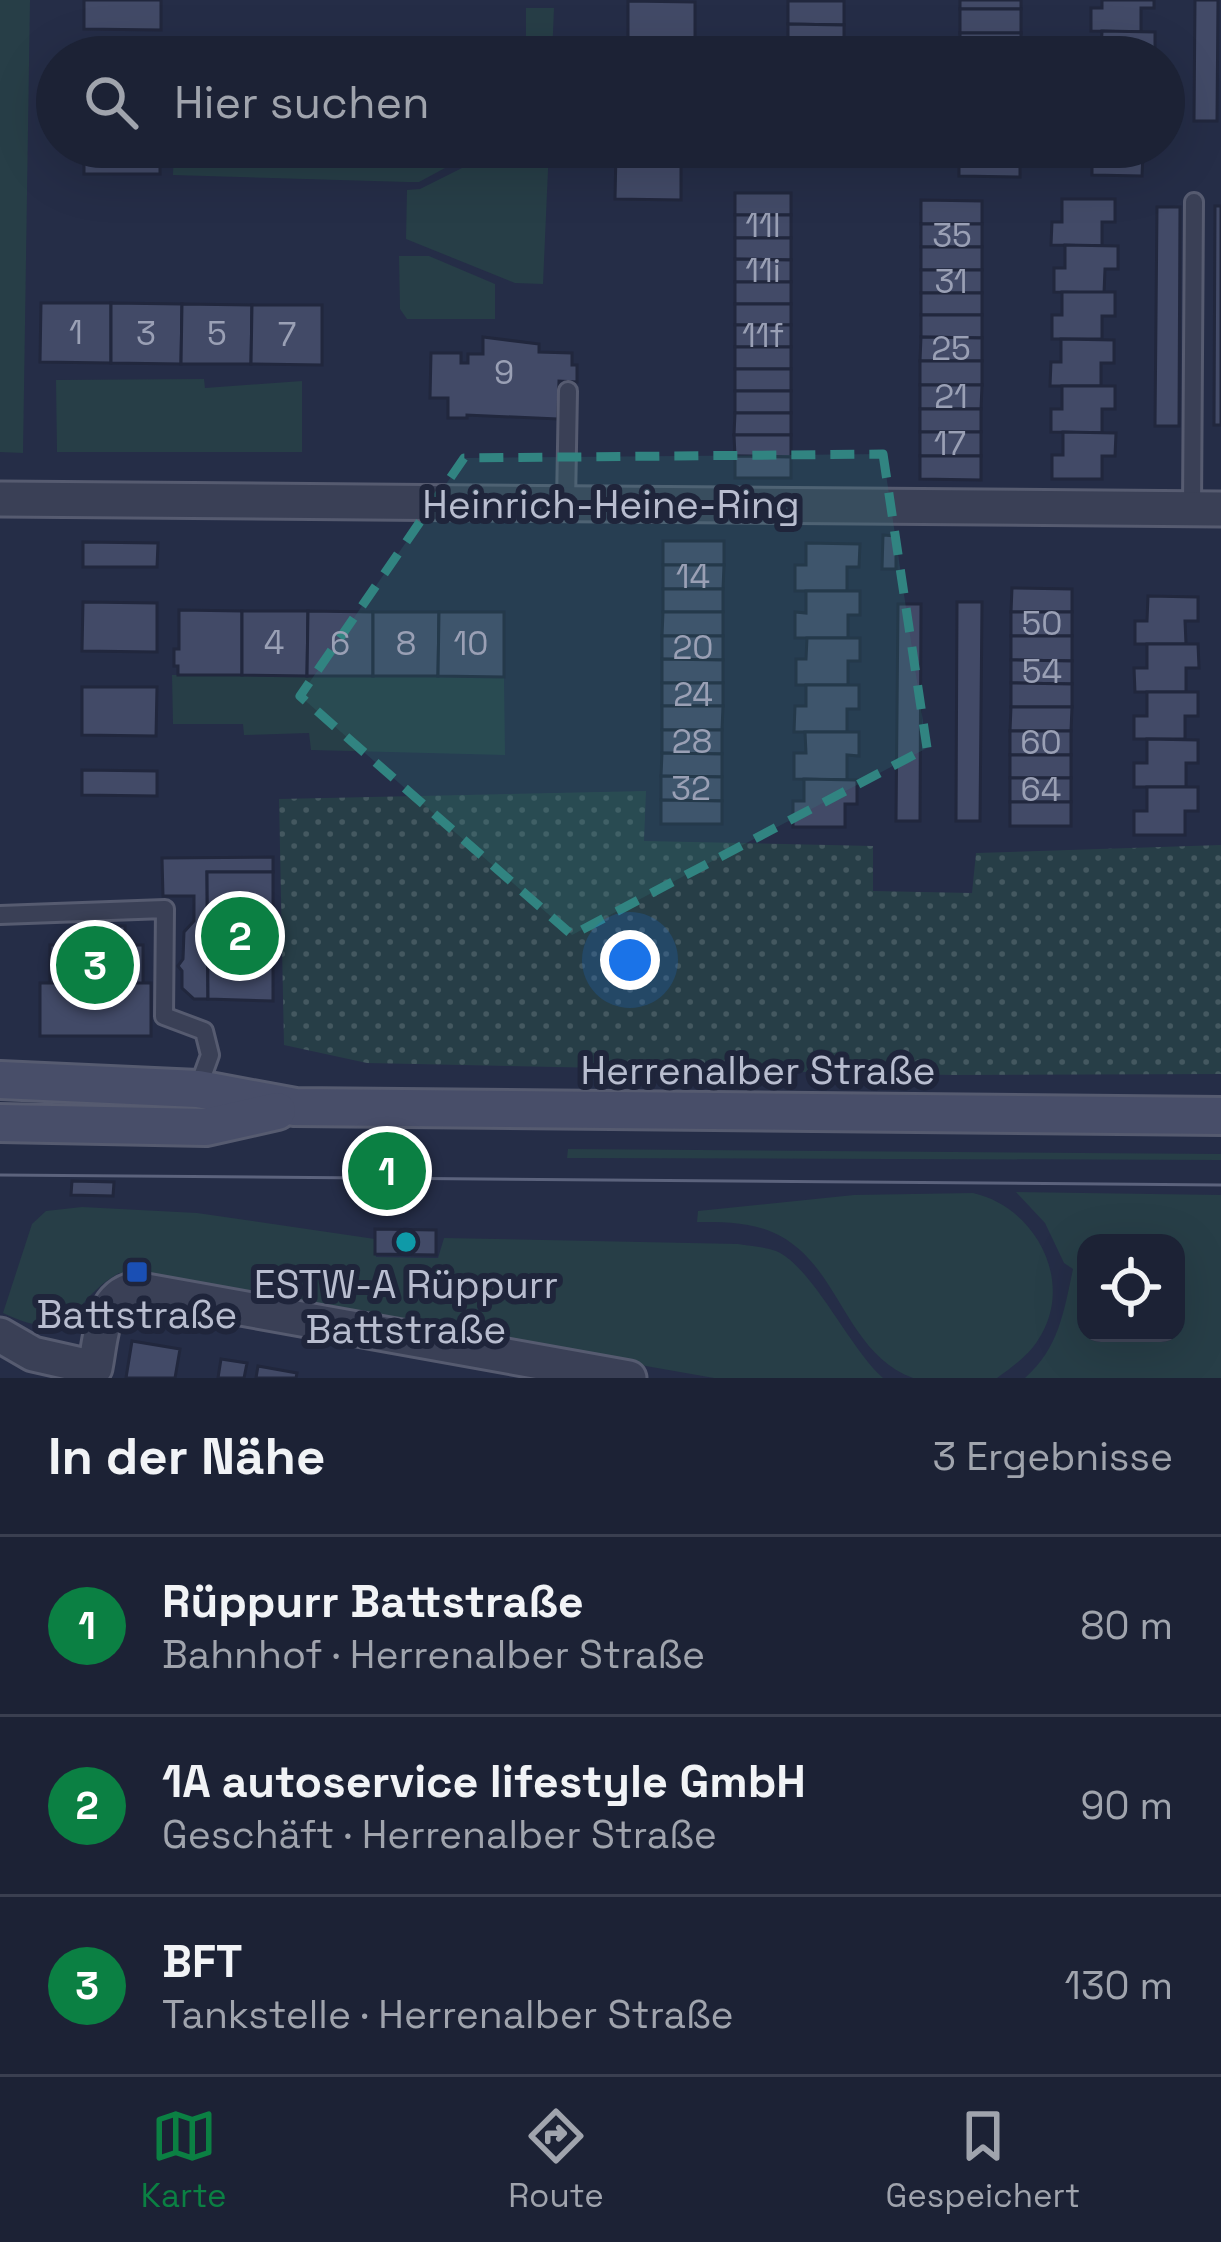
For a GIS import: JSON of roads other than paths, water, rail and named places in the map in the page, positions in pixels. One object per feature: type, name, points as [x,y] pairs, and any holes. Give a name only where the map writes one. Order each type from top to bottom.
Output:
[{"type":"main road","name":"Herrenalber Straße","points":[[0,1080],[198,1089],[295,1107],[1221,1116]]},
{"type":"main road","name":"Herrenalber Straße","points":[[0,1123],[206,1126],[295,1107]]},
{"type":"street","name":"Heinrich-Heine-Ring","points":[[0,499],[1206,508]]},
{"type":"street","points":[[0,1335],[33,1354],[94,1373],[106,1313],[124,1291],[135,1289],[629,1378]]},
{"type":"lane","points":[[1194,202],[1206,508]]},
{"type":"lane","points":[[566,503],[568,391]]},
{"type":"lane","points":[[0,915],[165,910],[164,1016],[204,1031],[210,1055],[198,1089]]},
{"type":"tram line","points":[[0,1175],[1221,1185]]},
{"type":"place","name":"1A autoservice lifestyle GmbH","points":[[240,936]]},
{"type":"place","name":"BFT","points":[[95,965]]},
{"type":"place","name":"Rüppurr Battstraße","points":[[387,1171]]},
{"type":"place","name":"ESTW-A Rüppurr Battstraße","points":[[406,1242]]},
{"type":"place","name":"Battstraße","points":[[137,1272]]}]
